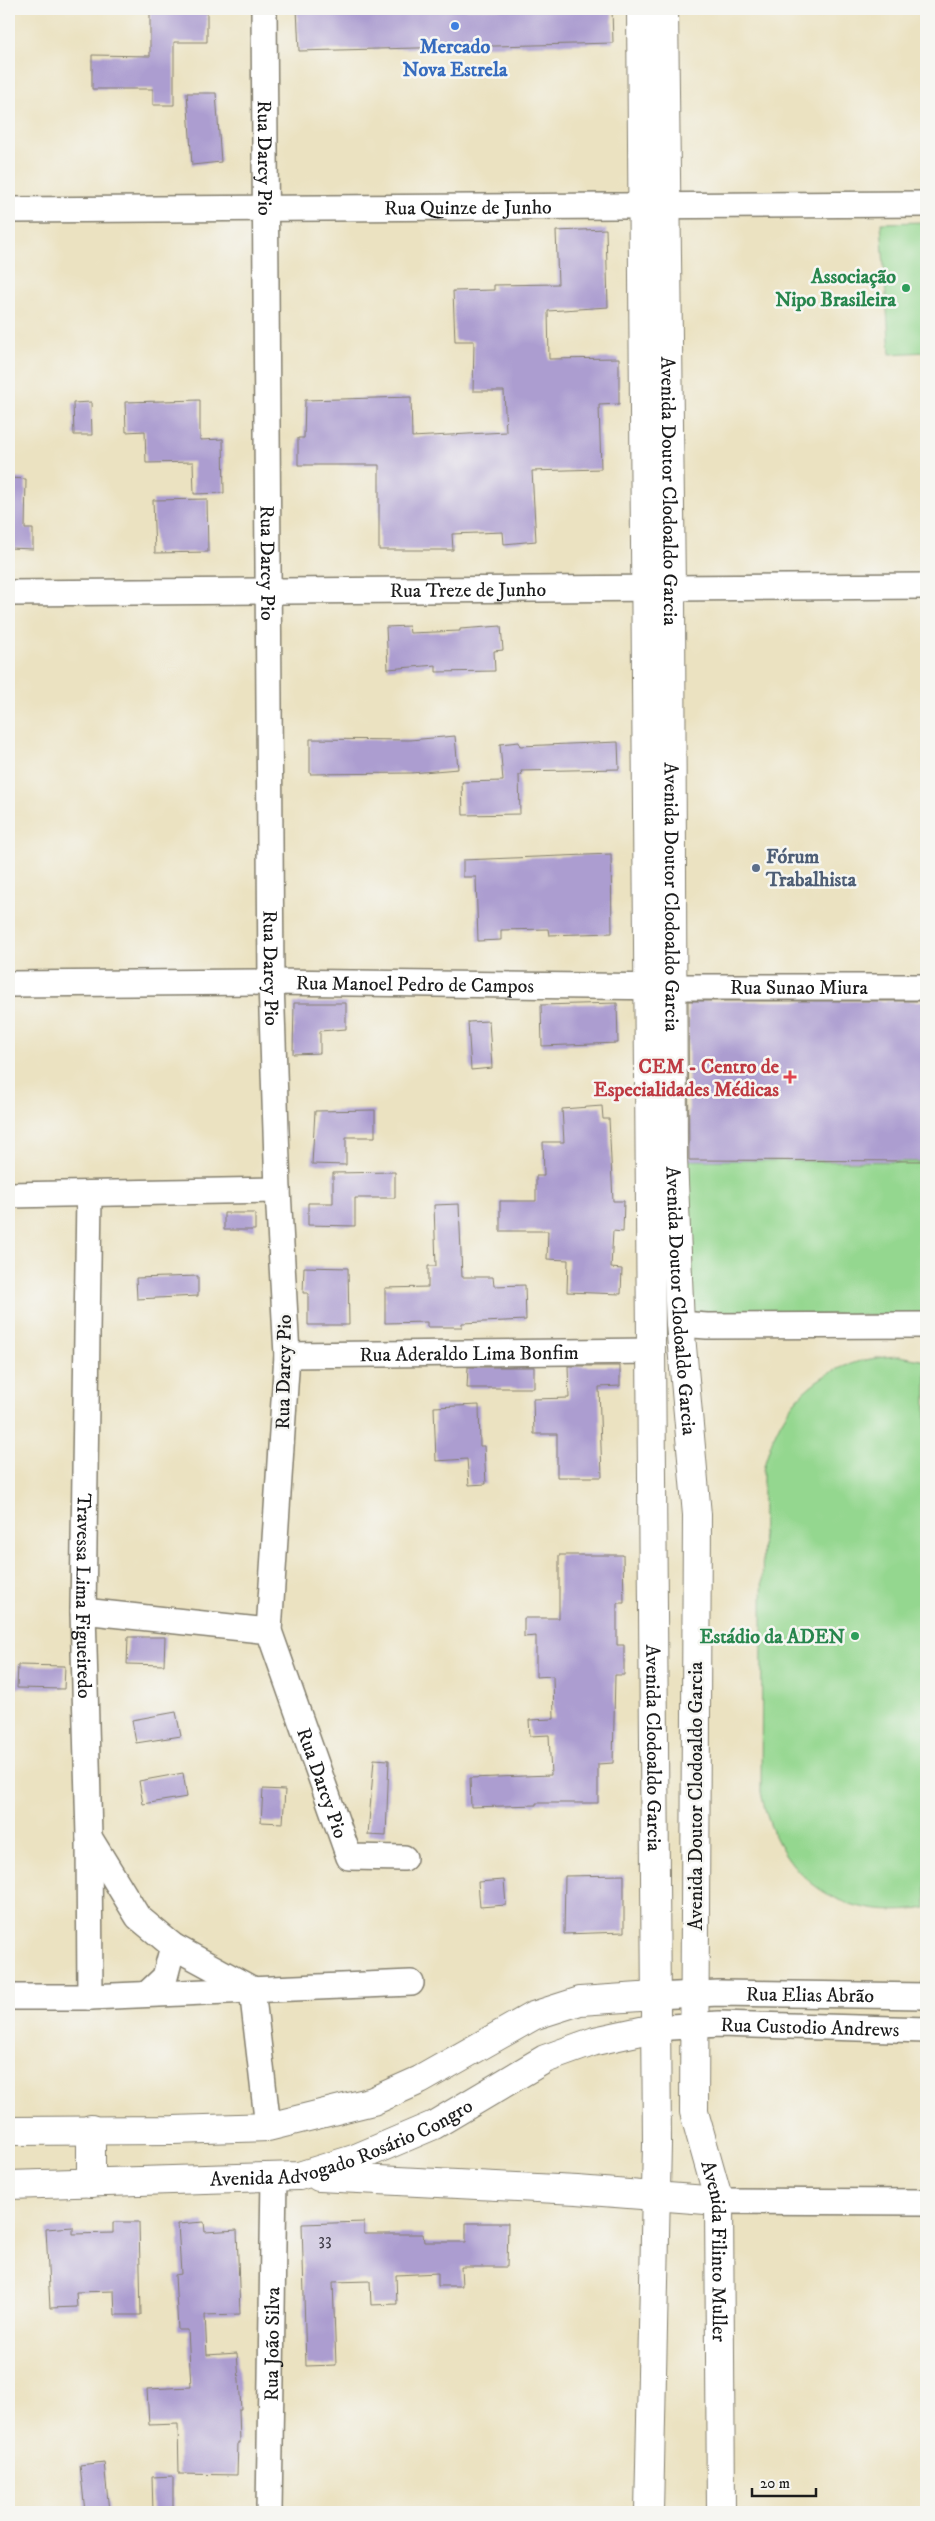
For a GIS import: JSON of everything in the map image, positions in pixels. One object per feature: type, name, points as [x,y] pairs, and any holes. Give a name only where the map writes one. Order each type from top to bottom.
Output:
[{"type":"main road","name":"Avenida Doutor Clodoaldo Garcia","points":[[641,9],[654,206],[658,589],[660,987],[651,1351]]},
{"type":"main road","name":"Avenida Doutor Clodoaldo Garcia","points":[[654,206],[664,9]]},
{"type":"main road","name":"Avenida Doutor Clodoaldo Garcia","points":[[660,987],[673,1158],[680,1324],[697,1515],[694,1994]]},
{"type":"main road","name":"Avenida Clodoaldo Garcia","points":[[651,1351],[657,2144],[655,2197]]},
{"type":"main road","points":[[653,1669],[696,1669]]},
{"type":"main road","points":[[654,1723],[695,1723]]},
{"type":"main road","name":"Avenida Filinto Muller","points":[[694,1994],[694,2112],[719,2201],[721,2512]]},
{"type":"main road","name":"Avenida Advogado Rosário Congro","points":[[9,2131],[173,2130],[268,2127],[373,2101],[420,2080],[533,2016],[580,2001],[655,1996]]},
{"type":"main road","name":"Avenida Advogado Rosário Congro","points":[[9,2185],[286,2176],[354,2159],[434,2125],[545,2060],[595,2041],[656,2028]]},
{"type":"main road","points":[[91,2129],[91,2183]]},
{"type":"main road","points":[[286,2176],[578,2190],[719,2201]]},
{"type":"main road","points":[[649,2512],[655,2197]]},
{"type":"street","name":"Rua Darcy Pio","points":[[264,9],[270,592],[271,982],[278,1190],[287,1355],[270,1631],[349,1857],[404,1858]]},
{"type":"street","name":"Rua Quinze de Junho","points":[[9,210],[926,204]]},
{"type":"street","name":"Rua Treze de Junho","points":[[9,593],[926,586]]},
{"type":"street","name":"Rua Manoel Pedro de Campos","points":[[9,984],[271,982],[660,987]]},
{"type":"street","name":"Rua Sunao Miura","points":[[660,987],[926,987]]},
{"type":"street","points":[[9,1196],[278,1190]]},
{"type":"street","name":"Travessa Lima Figueiredo","points":[[89,1195],[82,1612],[89,1837],[90,1997]]},
{"type":"street","points":[[680,1324],[706,1326],[926,1325]]},
{"type":"street","name":"Rua Aderaldo Lima Bonfim","points":[[287,1355],[651,1351]]},
{"type":"street","points":[[82,1612],[270,1631]]},
{"type":"street","points":[[89,1837],[138,1917],[173,1946],[252,1989]]},
{"type":"street","points":[[147,1994],[165,1977],[173,1946]]},
{"type":"street","points":[[9,1997],[90,1997],[411,1982]]},
{"type":"street","points":[[252,1989],[268,2127]]},
{"type":"street","name":"Rua Elias Abrão","points":[[655,1996],[694,1994],[926,1996]]},
{"type":"street","name":"Rua Custodio Andrews","points":[[656,2028],[719,2024],[926,2030]]},
{"type":"street","name":"Rua João Silva","points":[[269,2512],[286,2176]]},
{"type":"street","points":[[719,2201],[926,2202]]},
{"type":"green space","name":"Associação Nipo Brasileira","points":[[926,222],[926,352],[890,354],[881,223]]},
{"type":"green space","points":[[679,1160],[926,1162],[926,1315],[687,1315]]},
{"type":"green space","points":[[900,1356],[926,1361],[926,1908],[895,1911],[866,1908],[840,1900],[817,1888],[798,1870],[781,1848],[769,1822],[761,1792],[763,1471],[770,1445],[781,1423],[794,1403],[809,1387],[828,1374],[849,1365],[873,1359]]},
{"type":"building","points":[[150,9],[207,9],[207,42],[174,42],[174,105],[153,105],[153,89],[92,89],[92,55],[150,56]]},
{"type":"building","name":"Mercado Nova Estrela","points":[[297,9],[612,9],[613,43],[299,51]]},
{"type":"building","points":[[187,93],[216,93],[221,162],[192,165]]},
{"type":"building","points":[[606,229],[608,307],[548,311],[549,359],[619,358],[619,404],[599,405],[601,469],[532,471],[536,541],[504,544],[503,532],[452,534],[453,550],[379,550],[379,465],[298,465],[298,438],[304,438],[305,400],[411,397],[412,437],[506,432],[504,391],[473,391],[474,341],[455,341],[453,291],[494,290],[494,285],[558,284],[556,231]]},
{"type":"building","points":[[200,400],[200,440],[223,439],[224,493],[194,494],[193,462],[146,463],[145,431],[126,432],[125,402]]},
{"type":"building","points":[[91,402],[92,435],[74,435],[73,403]]},
{"type":"building","points":[[9,478],[26,479],[25,529],[33,529],[33,549],[9,548]]},
{"type":"building","points":[[207,499],[208,552],[155,553],[153,500]]},
{"type":"building","points":[[409,626],[410,633],[460,631],[460,629],[501,626],[503,650],[494,651],[495,671],[436,672],[436,665],[388,669],[386,627]]},
{"type":"building","points":[[455,736],[458,769],[411,773],[310,774],[310,739],[410,740]]},
{"type":"building","points":[[519,742],[520,746],[618,742],[619,769],[521,771],[522,775],[519,775],[520,814],[463,815],[462,782],[503,781],[500,744]]},
{"type":"building","points":[[611,854],[612,933],[549,935],[548,929],[501,930],[501,940],[478,941],[476,877],[463,877],[463,860]]},
{"type":"building","name":"CEM - Centro de Especialidades Médicas","points":[[688,1001],[926,1001],[926,1161],[689,1160]]},
{"type":"building","points":[[294,1003],[346,1003],[346,1029],[320,1031],[320,1053],[293,1054]]},
{"type":"building","points":[[617,1003],[618,1043],[542,1046],[541,1005]]},
{"type":"building","points":[[489,1021],[492,1068],[471,1070],[468,1022]]},
{"type":"building","points":[[602,1106],[603,1119],[609,1119],[613,1201],[624,1201],[623,1232],[613,1231],[611,1268],[622,1269],[621,1294],[567,1292],[568,1260],[547,1259],[548,1231],[500,1231],[500,1201],[536,1201],[536,1176],[544,1176],[543,1142],[564,1142],[562,1109]]},
{"type":"building","points":[[375,1110],[375,1137],[346,1137],[346,1165],[312,1164],[315,1111]]},
{"type":"building","points":[[395,1172],[395,1198],[355,1198],[355,1226],[308,1225],[308,1203],[333,1203],[333,1173]]},
{"type":"building","points":[[459,1204],[462,1277],[493,1277],[494,1286],[525,1285],[526,1320],[462,1323],[462,1327],[427,1327],[427,1322],[385,1323],[385,1288],[428,1287],[428,1266],[436,1266],[434,1205]]},
{"type":"building","points":[[224,1213],[255,1213],[255,1230],[224,1230]]},
{"type":"building","points":[[304,1267],[348,1268],[349,1325],[308,1325],[308,1293],[303,1293]]},
{"type":"building","points":[[198,1276],[198,1296],[137,1299],[136,1278]]},
{"type":"building","points":[[568,1366],[620,1366],[620,1386],[599,1387],[602,1477],[557,1477],[557,1434],[534,1434],[533,1399],[569,1398]]},
{"type":"building","points":[[468,1367],[534,1367],[534,1388],[467,1388]]},
{"type":"building","points":[[479,1405],[480,1446],[484,1446],[486,1484],[469,1485],[467,1459],[436,1461],[434,1407]]},
{"type":"building","points":[[559,1555],[623,1555],[624,1603],[617,1603],[617,1645],[624,1645],[624,1675],[615,1675],[613,1763],[598,1764],[598,1803],[536,1803],[536,1805],[471,1807],[470,1778],[551,1775],[549,1735],[530,1736],[529,1720],[554,1719],[553,1676],[536,1677],[536,1636],[524,1637],[524,1618],[559,1618]]},
{"type":"building","points":[[128,1637],[165,1637],[164,1665],[127,1664]]},
{"type":"building","points":[[18,1665],[65,1666],[64,1689],[17,1688]]},
{"type":"building","points":[[176,1712],[181,1736],[136,1743],[132,1720]]},
{"type":"building","points":[[374,1759],[389,1760],[386,1836],[368,1835]]},
{"type":"building","points":[[183,1773],[187,1797],[143,1804],[139,1781]]},
{"type":"building","points":[[263,1789],[285,1790],[283,1823],[261,1822]]},
{"type":"building","points":[[624,1875],[624,1932],[564,1934],[565,1876]]},
{"type":"building","points":[[504,1880],[506,1905],[480,1907],[478,1882]]},
{"type":"building","points":[[113,2222],[139,2222],[141,2315],[115,2315],[114,2291],[76,2292],[77,2307],[50,2308],[46,2229],[73,2227],[73,2234],[113,2233]]},
{"type":"building","points":[[204,2222],[205,2232],[237,2230],[240,2314],[205,2315],[207,2355],[237,2353],[241,2409],[239,2409],[240,2443],[238,2443],[237,2475],[179,2474],[178,2424],[149,2425],[147,2389],[191,2387],[188,2330],[178,2330],[175,2275],[181,2274],[178,2224]]},
{"type":"building","points":[[364,2222],[364,2234],[423,2234],[424,2242],[466,2242],[466,2223],[508,2223],[507,2267],[461,2267],[462,2286],[438,2286],[438,2273],[396,2275],[397,2304],[371,2305],[370,2281],[333,2282],[336,2365],[306,2366],[302,2224]]},
{"type":"building","points":[[104,2462],[109,2511],[85,2512],[80,2465]]},
{"type":"building","points":[[173,2476],[173,2512],[153,2512],[152,2477]]},
{"type":"place","name":"Mercado Nova Estrela","points":[[455,26]]},
{"type":"place","name":"Associação Nipo Brasileira","points":[[906,288]]},
{"type":"place","name":"Fórum Trabalhista","points":[[756,868]]},
{"type":"place","name":"CEM - Centro de Especialidades Médicas","points":[[790,1077]]},
{"type":"place","name":"Estádio da ADEN","points":[[855,1636]]}]
